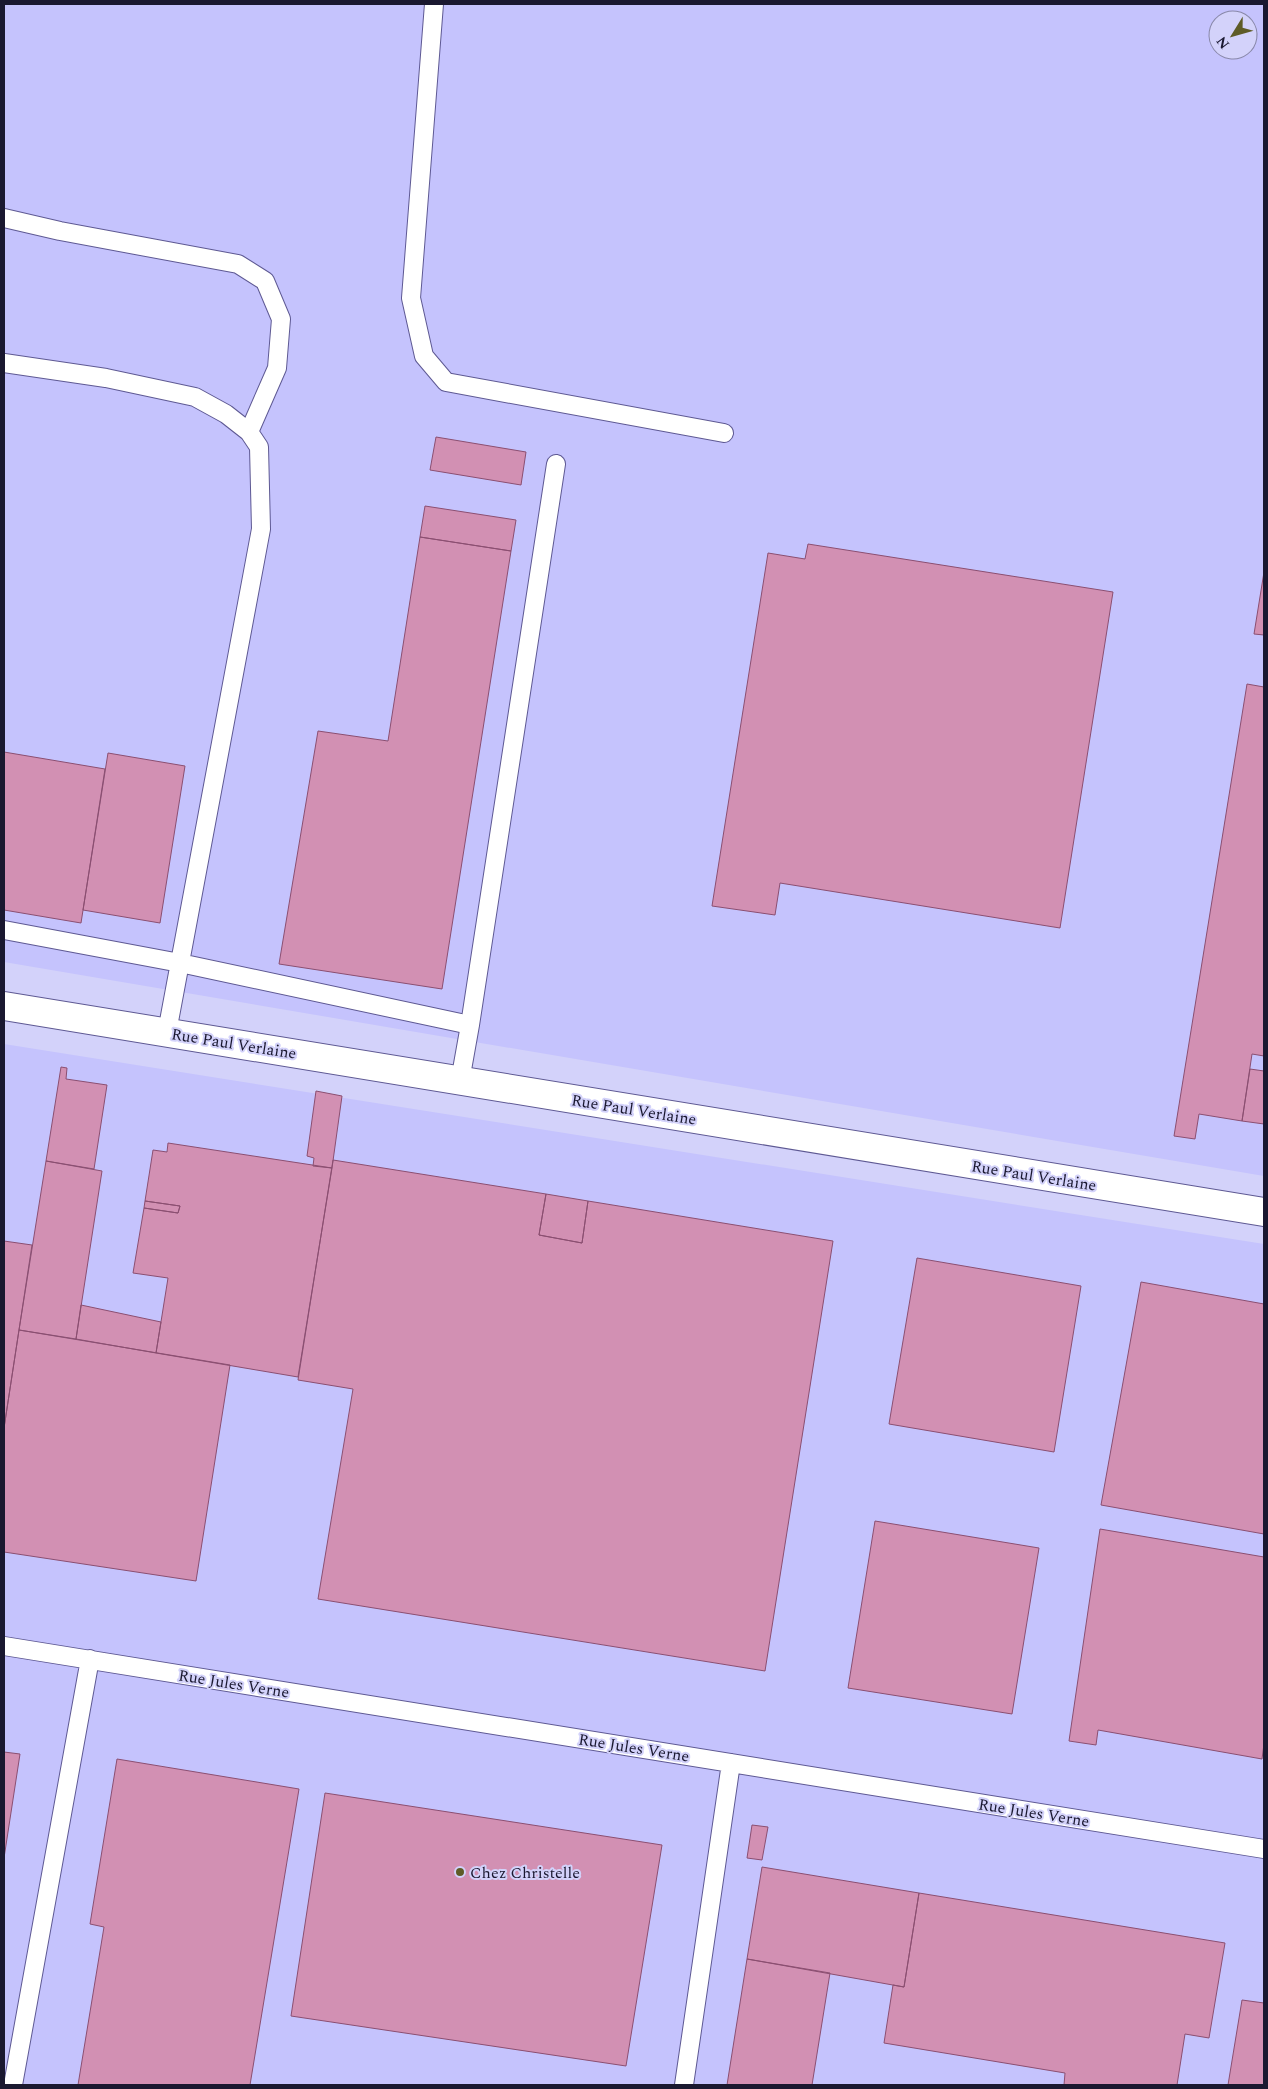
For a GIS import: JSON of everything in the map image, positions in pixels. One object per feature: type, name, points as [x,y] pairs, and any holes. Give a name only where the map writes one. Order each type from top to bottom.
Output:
[{"type":"street","name":"Rue Paul Verlaine","points":[[4,1006],[1264,1212]]},
{"type":"lane","points":[[434,4],[410,298],[424,356],[446,382],[724,433]]},
{"type":"lane","points":[[4,218],[60,231],[238,264],[265,281],[282,319],[278,360],[277,368],[249,432]]},
{"type":"lane","points":[[4,363],[106,378],[194,397],[226,414],[249,432],[259,448],[261,530],[168,1032]]},
{"type":"lane","points":[[460,1081],[556,464]]},
{"type":"lane","points":[[4,930],[180,963],[470,1025]]},
{"type":"lane","name":"Rue Jules Verne","points":[[4,1646],[1264,1849]]},
{"type":"lane","points":[[14,2085],[90,1660]]},
{"type":"lane","points":[[684,2085],[731,1763]]},
{"type":"shaded area","points":[[4,4],[1264,4],[1264,1176],[4,962]]},
{"type":"shaded area","points":[[4,1044],[1264,1244],[1264,2085],[4,2085]]},
{"type":"building","points":[[436,437],[526,452],[521,485],[430,470]]},
{"type":"building","points":[[425,506],[516,520],[511,551],[420,537]]},
{"type":"building","points":[[420,537],[511,551],[442,989],[279,964],[318,731],[388,741]]},
{"type":"building","points":[[808,544],[1113,592],[1060,928],[780,883],[775,915],[712,906],[768,553],[805,559]]},
{"type":"building","points":[[1264,572],[1264,635],[1254,634]]},
{"type":"building","points":[[1247,684],[1264,687],[1264,1056],[1252,1054],[1242,1121],[1199,1114],[1195,1139],[1174,1136]]},
{"type":"building","points":[[4,752],[105,769],[81,923],[4,910]]},
{"type":"building","points":[[108,753],[185,766],[160,923],[83,910]]},
{"type":"building","points":[[61,1067],[67,1068],[66,1079],[107,1085],[94,1169],[46,1161]]},
{"type":"building","points":[[1250,1069],[1264,1071],[1264,1124],[1242,1121]]},
{"type":"building","points":[[316,1091],[342,1096],[332,1168],[313,1166],[314,1158],[307,1156]]},
{"type":"building","points":[[168,1143],[332,1168],[298,1377],[156,1353],[168,1278],[133,1273],[144,1208],[178,1213],[180,1206],[145,1201],[153,1150],[167,1152]]},
{"type":"building","points":[[333,1160],[546,1194],[539,1235],[582,1243],[588,1201],[833,1241],[765,1671],[318,1599],[353,1389],[298,1380]]},
{"type":"building","points":[[46,1161],[102,1171],[76,1339],[19,1330]]},
{"type":"building","points":[[546,1194],[588,1201],[582,1243],[539,1235]]},
{"type":"building","points":[[145,1201],[180,1206],[178,1213],[144,1208]]},
{"type":"building","points":[[4,1241],[32,1245],[4,1428]]},
{"type":"building","points":[[917,1258],[1081,1286],[1054,1452],[889,1424]]},
{"type":"building","points":[[1141,1282],[1264,1304],[1264,1534],[1101,1505]]},
{"type":"building","points":[[81,1305],[161,1322],[156,1353],[76,1339]]},
{"type":"building","points":[[19,1330],[230,1365],[196,1581],[4,1552],[4,1428]]},
{"type":"building","points":[[875,1521],[1039,1548],[1012,1714],[848,1688]]},
{"type":"building","points":[[1100,1529],[1264,1557],[1264,1744],[1262,1759],[1098,1730],[1096,1745],[1069,1741]]},
{"type":"building","points":[[4,1752],[20,1754],[4,1858]]},
{"type":"building","points":[[117,1759],[299,1789],[250,2085],[78,2085],[104,1927],[90,1924]]},
{"type":"building","points":[[325,1793],[662,1845],[626,2066],[291,2016]]},
{"type":"building","points":[[752,1825],[768,1827],[762,1860],[747,1858]]},
{"type":"building","points":[[762,1867],[919,1893],[904,1987],[747,1959]]},
{"type":"building","points":[[919,1893],[1225,1943],[1209,2038],[1185,2034],[1177,2085],[1064,2085],[1065,2073],[884,2043],[893,1985],[904,1987]]},
{"type":"building","points":[[747,1959],[830,1973],[812,2085],[727,2085]]},
{"type":"building","points":[[1242,2000],[1264,2003],[1264,2085],[1228,2085]]},
{"type":"place","name":"Chez Christelle","points":[[460,1872]]}]
